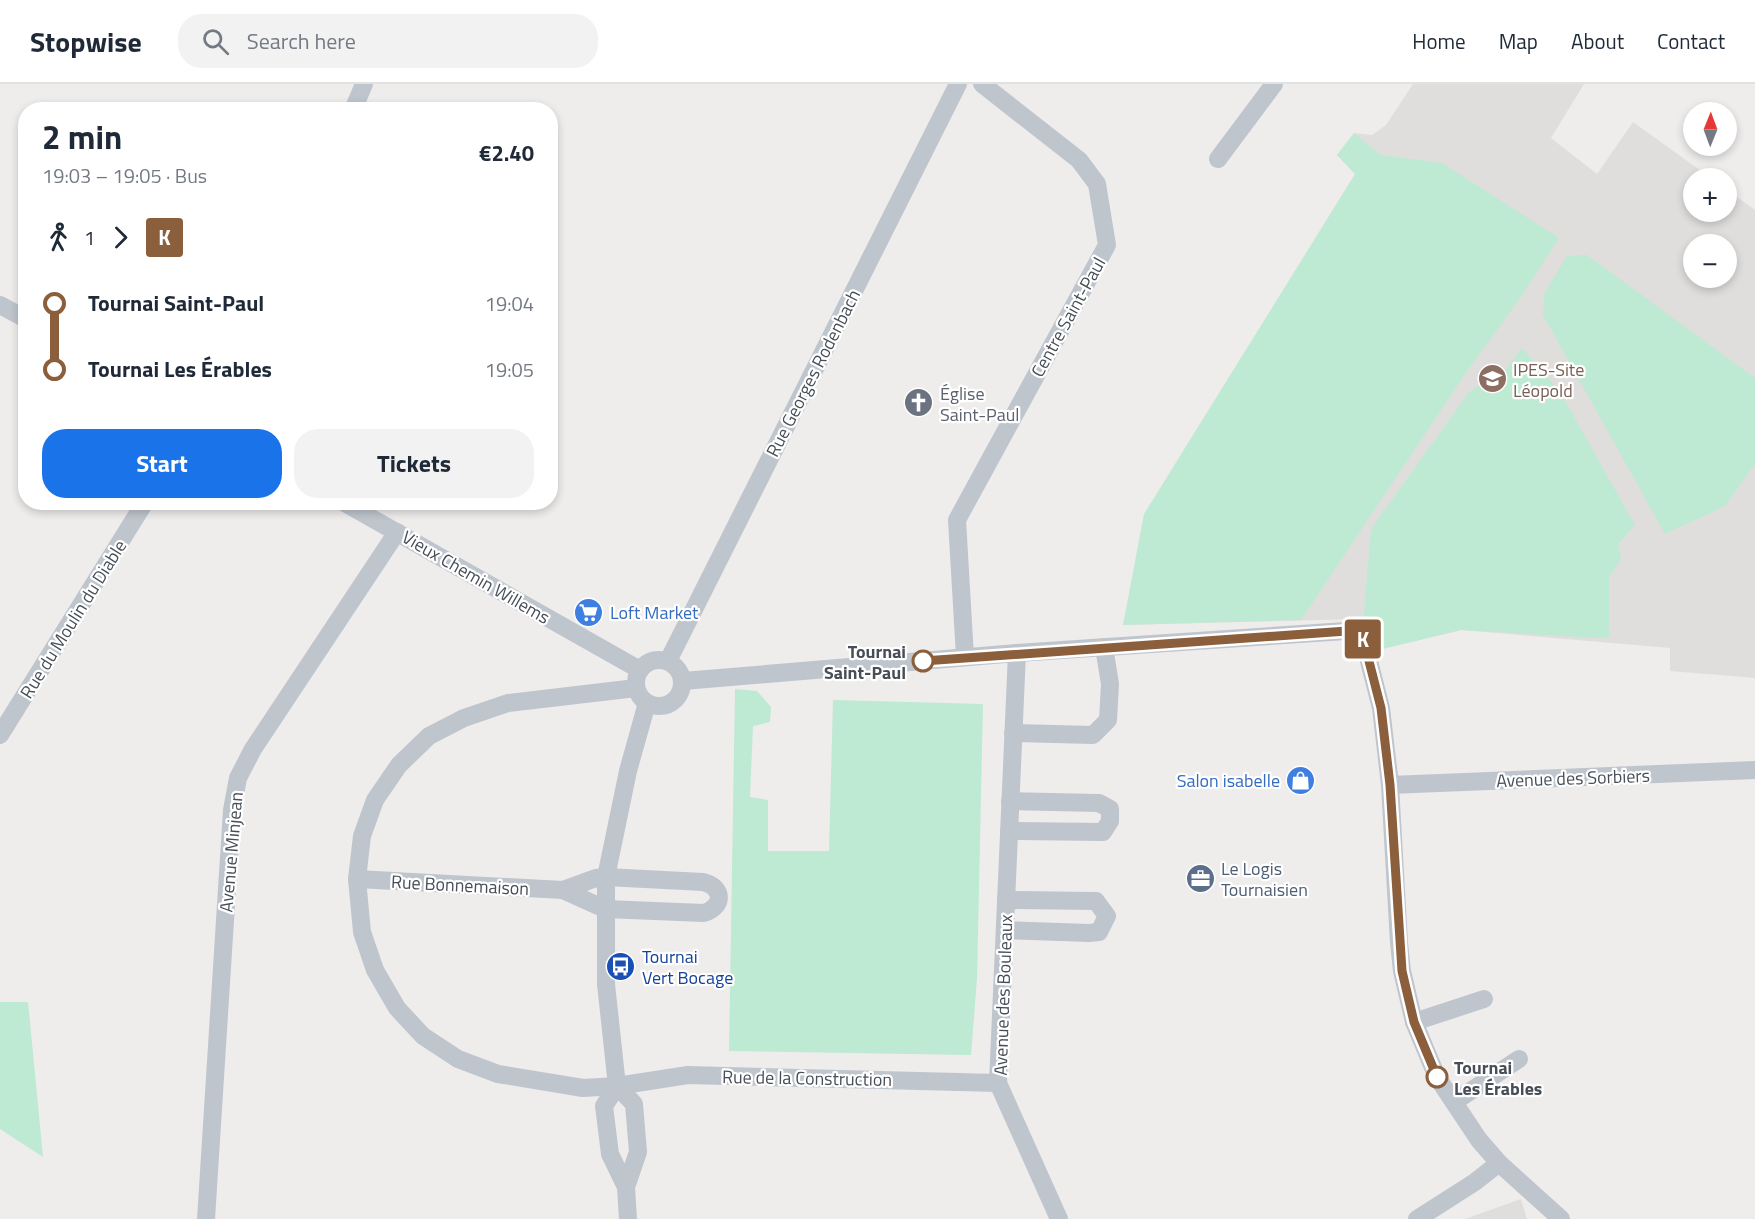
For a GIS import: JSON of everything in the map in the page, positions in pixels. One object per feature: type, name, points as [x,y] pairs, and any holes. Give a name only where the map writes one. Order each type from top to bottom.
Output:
[{"type":"street","points":[[356,102],[364,84]]},
{"type":"street","name":"Rue Georges Rodenbach","points":[[668,661],[958,84]]},
{"type":"street","name":"Centre Saint-Paul","points":[[965,657],[957,520],[1107,245],[1097,184],[1079,160],[982,84]]},
{"type":"street","points":[[1218,159],[1274,84]]},
{"type":"street","points":[[0,305],[18,315]]},
{"type":"street","name":"Rue du Moulin du Diable","points":[[0,735],[141,510]]},
{"type":"street","name":"Vieux Chemin Willems","points":[[357,510],[640,670]]},
{"type":"street","name":"Avenue Minjean","points":[[206,1219],[232,810],[238,778],[253,749],[397,532]]},
{"type":"street","points":[[683,681],[1017,653],[1361,630],[1381,708],[1390,785],[1399,944],[1402,971],[1414,1022],[1437,1077],[1479,1140],[1499,1163],[1561,1219]]},
{"type":"street","points":[[1013,733],[1093,735],[1108,720],[1110,684],[1104,647]]},
{"type":"street","name":"Avenue des Bouleaux","points":[[1017,653],[998,1083],[1059,1219]]},
{"type":"street","points":[[628,1219],[626,1187],[610,1154],[604,1106],[616,1086],[606,984],[606,877],[642,696],[636,679],[640,670],[652,660],[668,661],[675,665],[683,681],[680,695],[669,705],[654,706],[642,696]]},
{"type":"street","name":"Rue de la Construction","points":[[642,696],[508,703],[464,718],[429,736],[399,765],[375,800],[362,836],[357,879],[362,932],[375,970],[397,1008],[423,1036],[458,1059],[498,1074],[583,1088],[616,1086],[688,1075],[998,1083]]},
{"type":"street","name":"Avenue des Sorbiers","points":[[1390,785],[1755,770]]},
{"type":"street","points":[[1009,831],[1103,832],[1110,821],[1110,809],[1099,803],[1010,801]]},
{"type":"street","name":"Rue Bonnemaison","points":[[357,879],[563,890],[605,909],[704,913],[711,911],[717,905],[719,897],[717,890],[711,884],[704,882],[606,877],[596,878],[563,890]]},
{"type":"street","points":[[1005,930],[1099,932],[1107,916],[1095,901],[1006,900]]},
{"type":"street","points":[[1414,1022],[1484,999]]},
{"type":"street","points":[[1454,1102],[1519,1059]]},
{"type":"street","points":[[616,1086],[633,1104],[638,1152],[626,1187]]},
{"type":"street","points":[[1417,1219],[1475,1182],[1499,1163]]},
{"type":"shaded area","name":"IPES-Site Léopold","points":[[1413,84],[1584,84],[1551,138],[1597,174],[1633,122],[1697,168],[1683,168],[1683,222],[1737,222],[1737,197],[1755,210],[1755,678],[1670,671],[1670,648],[1461,630],[1378,650],[1360,619],[1123,625],[1355,174],[1337,155],[1354,133],[1372,135],[1386,125]]},
{"type":"shaded area","points":[[1521,1199],[1527,1219],[1465,1219]]},
{"type":"green space","points":[[1354,133],[1381,155],[1442,163],[1559,238],[1521,297],[1467,371],[1301,620],[1123,625],[1144,514],[1355,174],[1337,155]]},
{"type":"green space","points":[[1587,255],[1755,378],[1755,464],[1725,506],[1665,534],[1543,315],[1544,294],[1567,256]]},
{"type":"green space","points":[[1522,348],[1559,390],[1635,525],[1618,544],[1621,559],[1609,577],[1609,637],[1461,630],[1378,650],[1363,623],[1371,529],[1469,392],[1480,385],[1490,391]]},
{"type":"green space","points":[[735,689],[757,691],[771,707],[770,722],[753,726],[750,797],[768,800],[768,851],[829,851],[833,700],[983,704],[977,978],[971,1055],[729,1051]]},
{"type":"green space","points":[[0,1002],[28,1002],[43,1157],[0,1129]]},
{"type":"bus line","name":"K","points":[[923,661],[1361,630],[1381,708],[1390,785],[1402,971],[1414,1022],[1437,1077]]},
{"type":"place","name":"IPES-Site Léopold","points":[[1492,379]]},
{"type":"place","name":"Église Saint-Paul","points":[[919,403]]},
{"type":"place","name":"Loft Market","points":[[589,612]]},
{"type":"place","name":"Tournai Saint-Paul","points":[[923,661]]},
{"type":"place","name":"Salon isabelle","points":[[1301,780]]},
{"type":"place","name":"Le Logis Tournaisien","points":[[1200,878]]},
{"type":"place","name":"Tournai Vert Bocage","points":[[621,966]]},
{"type":"place","name":"Tournai Les Érables","points":[[1437,1077]]}]
